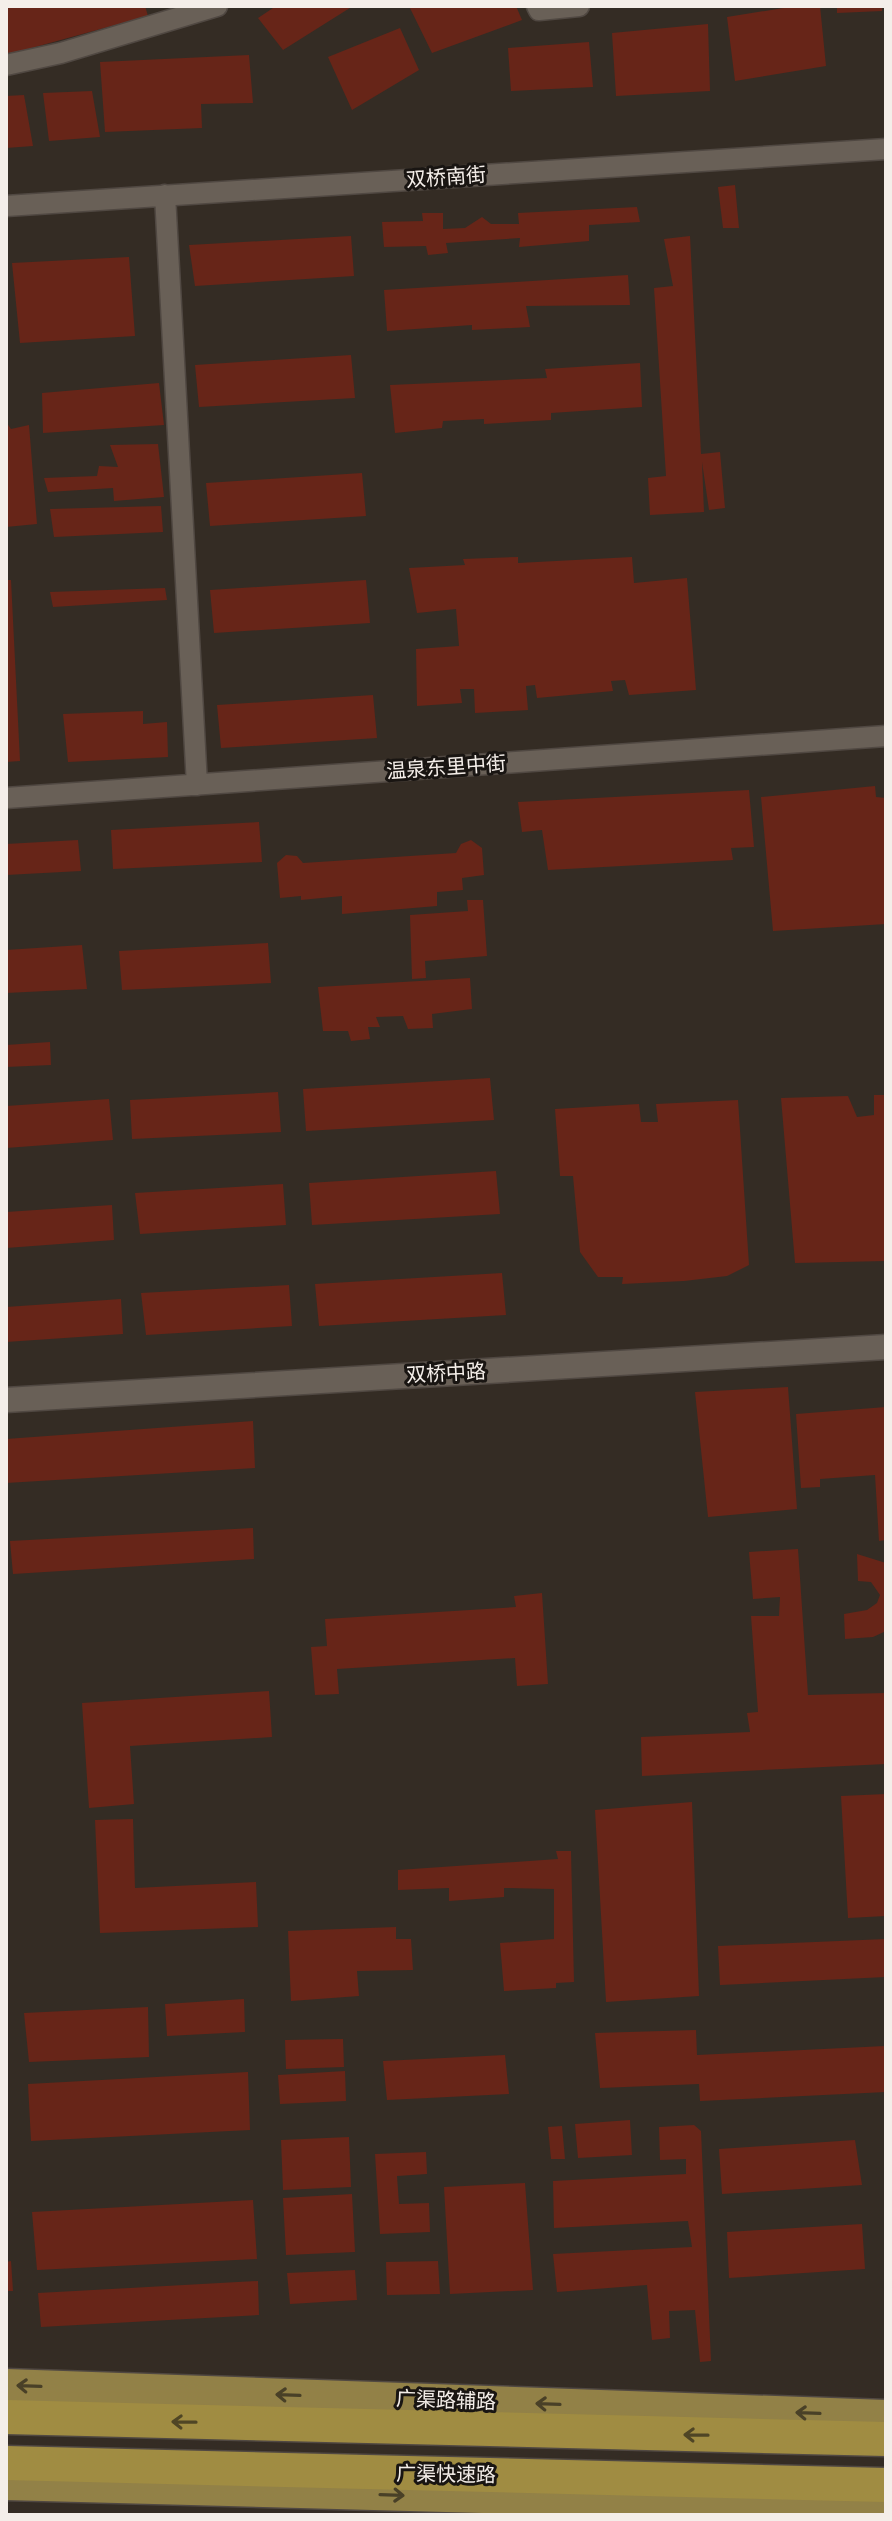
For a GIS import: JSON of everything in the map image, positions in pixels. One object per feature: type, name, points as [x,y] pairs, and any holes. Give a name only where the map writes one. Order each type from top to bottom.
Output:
[{"type":"highway","points":[[6,2417],[886,2439]]},
{"type":"highway","name":"广渠快速路","points":[[6,2463],[886,2485]]},
{"type":"main road","name":"广渠路辅路","points":[[6,2385],[886,2416]]},
{"type":"main road","points":[[6,2484],[886,2508]]},
{"type":"street","points":[[6,65],[61,53],[217,6]]},
{"type":"street","points":[[537,6],[539,10],[579,6]]},
{"type":"street","name":"双桥南街","points":[[6,206],[886,149]]},
{"type":"street","points":[[165,195],[197,785]]},
{"type":"street","name":"温泉东里中街","points":[[6,798],[886,736]]},
{"type":"street","name":"双桥中路","points":[[6,1400],[886,1347]]},
{"type":"building","points":[[6,6],[145,6],[148,16],[6,55]]},
{"type":"building","points":[[276,6],[353,6],[283,50],[258,18]]},
{"type":"building","points":[[409,6],[516,6],[522,20],[432,53]]},
{"type":"building","points":[[796,6],[820,6],[826,66],[735,81],[727,17]]},
{"type":"building","points":[[837,6],[882,6],[882,11],[837,13]]},
{"type":"building","points":[[708,24],[710,91],[616,96],[612,33]]},
{"type":"building","points":[[400,28],[419,70],[352,110],[328,57]]},
{"type":"building","points":[[589,42],[593,87],[511,91],[508,48]]},
{"type":"building","points":[[249,55],[253,103],[201,104],[202,128],[105,132],[100,62]]},
{"type":"building","points":[[92,91],[100,137],[49,141],[43,93]]},
{"type":"building","points":[[24,95],[33,146],[6,148],[6,96]]},
{"type":"building","points":[[735,185],[739,228],[723,228],[718,187]]},
{"type":"building","points":[[637,207],[640,222],[589,225],[589,241],[519,247],[520,238],[446,243],[448,253],[428,255],[426,246],[384,247],[382,222],[423,221],[422,213],[443,213],[443,229],[465,228],[482,217],[491,224],[519,224],[518,213]]},
{"type":"building","points":[[351,236],[354,276],[195,286],[189,245]]},
{"type":"building","points":[[690,236],[701,454],[720,452],[725,508],[709,510],[702,462],[704,512],[650,515],[648,478],[666,476],[654,288],[673,286],[664,239]]},
{"type":"building","points":[[129,257],[135,336],[20,343],[12,263]]},
{"type":"building","points":[[628,275],[630,305],[526,306],[530,327],[472,330],[472,325],[387,331],[384,290]]},
{"type":"building","points":[[351,355],[355,398],[199,407],[195,365]]},
{"type":"building","points":[[640,363],[642,407],[551,413],[551,420],[484,424],[484,419],[443,421],[442,428],[395,433],[390,385],[547,378],[545,369]]},
{"type":"building","points":[[159,383],[164,425],[43,433],[42,393]]},
{"type":"building","points":[[6,422],[11,429],[29,425],[37,524],[6,527]]},
{"type":"building","points":[[158,444],[164,497],[114,501],[113,488],[48,492],[44,478],[97,476],[99,466],[118,467],[110,445]]},
{"type":"building","points":[[362,473],[366,516],[210,526],[206,483]]},
{"type":"building","points":[[161,506],[163,532],[54,537],[50,509]]},
{"type":"building","points":[[518,557],[518,563],[632,557],[634,583],[687,578],[696,690],[629,695],[625,680],[611,681],[613,691],[537,698],[535,685],[526,686],[528,710],[475,713],[474,689],[460,689],[462,703],[417,706],[416,649],[459,646],[456,609],[417,613],[409,568],[465,565],[463,559]]},
{"type":"building","points":[[6,580],[11,580],[20,761],[6,762]]},
{"type":"building","points":[[366,580],[370,623],[214,633],[210,590]]},
{"type":"building","points":[[165,588],[167,600],[53,607],[50,592]]},
{"type":"building","points":[[373,695],[377,738],[221,748],[217,705]]},
{"type":"building","points":[[143,711],[143,724],[167,722],[168,757],[68,762],[63,714]]},
{"type":"building","points":[[875,786],[876,797],[886,798],[886,924],[773,931],[761,797]]},
{"type":"building","points":[[749,790],[754,847],[731,848],[733,860],[548,870],[542,830],[522,832],[518,802]]},
{"type":"building","points":[[259,822],[262,862],[113,869],[111,830]]},
{"type":"building","points":[[78,840],[81,871],[6,875],[6,844]]},
{"type":"building","points":[[471,840],[482,848],[484,875],[462,878],[463,890],[437,892],[437,906],[342,914],[342,896],[301,900],[301,896],[280,898],[277,863],[286,855],[297,856],[303,863],[456,853],[461,844]]},
{"type":"building","points":[[467,900],[483,900],[487,956],[425,961],[426,978],[412,979],[410,915],[468,911]]},
{"type":"building","points":[[268,943],[271,983],[122,990],[119,951]]},
{"type":"building","points":[[82,945],[87,989],[6,993],[6,950]]},
{"type":"building","points":[[470,978],[472,1009],[432,1014],[433,1028],[408,1029],[403,1016],[376,1017],[380,1027],[368,1027],[370,1039],[351,1041],[348,1031],[323,1031],[318,987]]},
{"type":"building","points":[[50,1042],[51,1065],[6,1067],[6,1045]]},
{"type":"building","points":[[490,1078],[494,1120],[306,1131],[303,1089]]},
{"type":"building","points":[[278,1092],[281,1132],[132,1139],[130,1100]]},
{"type":"building","points":[[874,1095],[886,1095],[886,1261],[795,1263],[781,1098],[848,1096],[857,1117],[874,1115]]},
{"type":"building","points":[[109,1099],[113,1140],[6,1148],[6,1106]]},
{"type":"building","points":[[738,1100],[749,1265],[727,1276],[684,1281],[622,1284],[623,1277],[598,1277],[580,1252],[573,1176],[560,1176],[555,1109],[639,1104],[641,1122],[658,1122],[656,1104]]},
{"type":"building","points":[[496,1171],[500,1214],[312,1225],[309,1183]]},
{"type":"building","points":[[283,1184],[286,1225],[140,1234],[135,1193]]},
{"type":"building","points":[[112,1205],[114,1240],[6,1248],[6,1212]]},
{"type":"building","points":[[502,1273],[506,1315],[319,1326],[315,1284]]},
{"type":"building","points":[[289,1285],[292,1326],[146,1335],[141,1293]]},
{"type":"building","points":[[121,1299],[123,1334],[6,1342],[6,1307]]},
{"type":"building","points":[[788,1387],[797,1509],[708,1517],[695,1392]]},
{"type":"building","points":[[886,1407],[886,1540],[879,1541],[875,1475],[820,1479],[820,1487],[801,1488],[796,1414]]},
{"type":"building","points":[[253,1421],[255,1468],[6,1483],[6,1439]]},
{"type":"building","points":[[253,1528],[254,1559],[13,1574],[10,1541]]},
{"type":"building","points":[[798,1549],[808,1695],[886,1693],[886,1764],[642,1776],[641,1737],[750,1732],[747,1713],[758,1712],[751,1616],[779,1616],[780,1597],[753,1599],[749,1552]]},
{"type":"building","points":[[857,1554],[886,1563],[886,1631],[873,1637],[845,1639],[844,1614],[867,1610],[877,1603],[880,1595],[871,1582],[858,1581]]},
{"type":"building","points":[[542,1593],[548,1684],[517,1686],[515,1658],[337,1669],[339,1694],[315,1695],[311,1647],[327,1646],[325,1619],[516,1607],[514,1596]]},
{"type":"building","points":[[269,1691],[272,1737],[130,1746],[134,1804],[89,1808],[82,1703]]},
{"type":"building","points":[[886,1794],[886,1916],[848,1918],[841,1796]]},
{"type":"building","points":[[692,1802],[699,1996],[606,2002],[595,1810]]},
{"type":"building","points":[[133,1819],[135,1888],[256,1882],[258,1927],[100,1933],[95,1820]]},
{"type":"building","points":[[556,1851],[571,1851],[574,1982],[556,1983],[556,1988],[504,1991],[500,1943],[554,1939],[554,1889],[504,1888],[504,1897],[449,1901],[449,1888],[398,1890],[398,1870],[558,1859]]},
{"type":"building","points":[[396,1927],[396,1939],[411,1939],[413,1970],[357,1971],[359,1996],[291,2001],[288,1931]]},
{"type":"building","points":[[886,1939],[886,1977],[720,1985],[718,1946]]},
{"type":"building","points":[[244,1999],[245,2032],[167,2036],[165,2004]]},
{"type":"building","points":[[148,2007],[149,2057],[29,2062],[24,2013]]},
{"type":"building","points":[[696,2030],[697,2055],[885,2046],[886,2092],[700,2101],[699,2084],[600,2088],[595,2033]]},
{"type":"building","points":[[343,2039],[344,2067],[286,2069],[285,2040]]},
{"type":"building","points":[[505,2055],[509,2094],[387,2100],[383,2061]]},
{"type":"building","points":[[345,2071],[346,2101],[280,2104],[278,2075]]},
{"type":"building","points":[[248,2072],[250,2130],[31,2141],[28,2084]]},
{"type":"building","points":[[630,2120],[632,2155],[578,2158],[575,2124]]},
{"type":"building","points":[[694,2125],[701,2131],[711,2361],[700,2362],[695,2310],[669,2311],[670,2338],[652,2340],[647,2285],[557,2292],[553,2254],[692,2247],[688,2221],[554,2228],[553,2181],[686,2174],[686,2159],[660,2160],[659,2127]]},
{"type":"building","points":[[562,2126],[565,2159],[551,2159],[548,2127]]},
{"type":"building","points":[[349,2137],[351,2187],[283,2190],[281,2140]]},
{"type":"building","points":[[855,2140],[862,2185],[722,2194],[719,2149]]},
{"type":"building","points":[[426,2152],[427,2174],[397,2176],[399,2204],[429,2203],[430,2232],[380,2234],[375,2154]]},
{"type":"building","points":[[525,2183],[533,2290],[450,2294],[444,2187]]},
{"type":"building","points":[[352,2194],[355,2252],[286,2255],[283,2198]]},
{"type":"building","points":[[253,2200],[257,2259],[37,2270],[32,2212]]},
{"type":"building","points":[[862,2224],[865,2269],[729,2278],[727,2232]]},
{"type":"building","points":[[11,2261],[13,2291],[6,2291],[6,2262]]},
{"type":"building","points":[[438,2261],[440,2294],[387,2295],[386,2262]]},
{"type":"building","points":[[355,2270],[357,2300],[290,2304],[287,2273]]},
{"type":"building","points":[[258,2281],[259,2315],[41,2327],[38,2293]]}]
